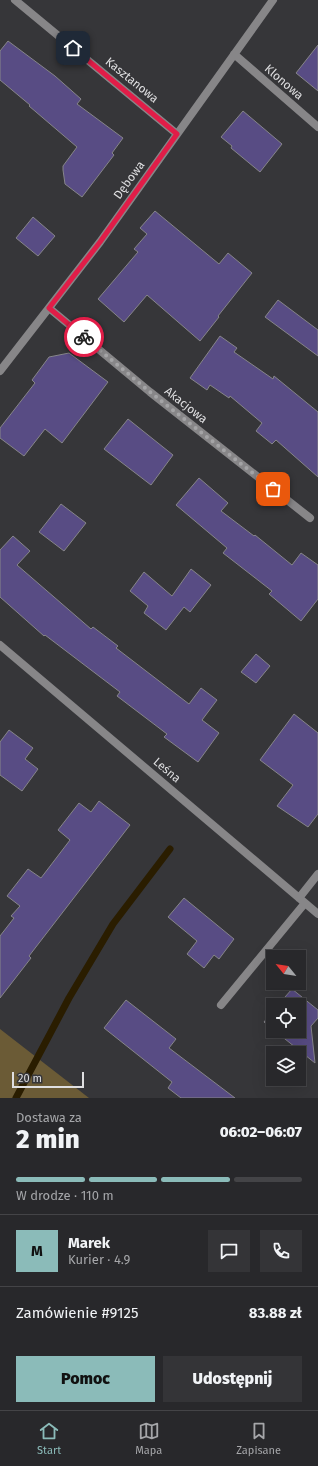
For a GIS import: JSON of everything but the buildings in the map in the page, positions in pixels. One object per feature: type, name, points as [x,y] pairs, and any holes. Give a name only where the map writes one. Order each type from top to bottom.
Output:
[{"type":"street","name":"Kasztanowa","points":[[15,0],[177,134]]},
{"type":"street","name":"Dębowa","points":[[0,371],[100,242],[273,0]]},
{"type":"street","name":"Klonowa","points":[[234,54],[318,127]]},
{"type":"street","name":"Akacjowa","points":[[49,308],[150,392],[310,518]]},
{"type":"street","name":"Leśna","points":[[0,645],[318,914]]},
{"type":"street","points":[[221,1005],[302,901],[318,874]]},
{"type":"shaded area","points":[[0,1029],[89,1098],[0,1098]]},
{"type":"waterway","points":[[16,1098],[69,998],[113,924],[170,849]]},
{"type":"way so far","points":[[84,337],[150,392],[273,489]]},
{"type":"route","points":[[73,48],[177,134],[100,242],[49,308],[84,337]]}]
